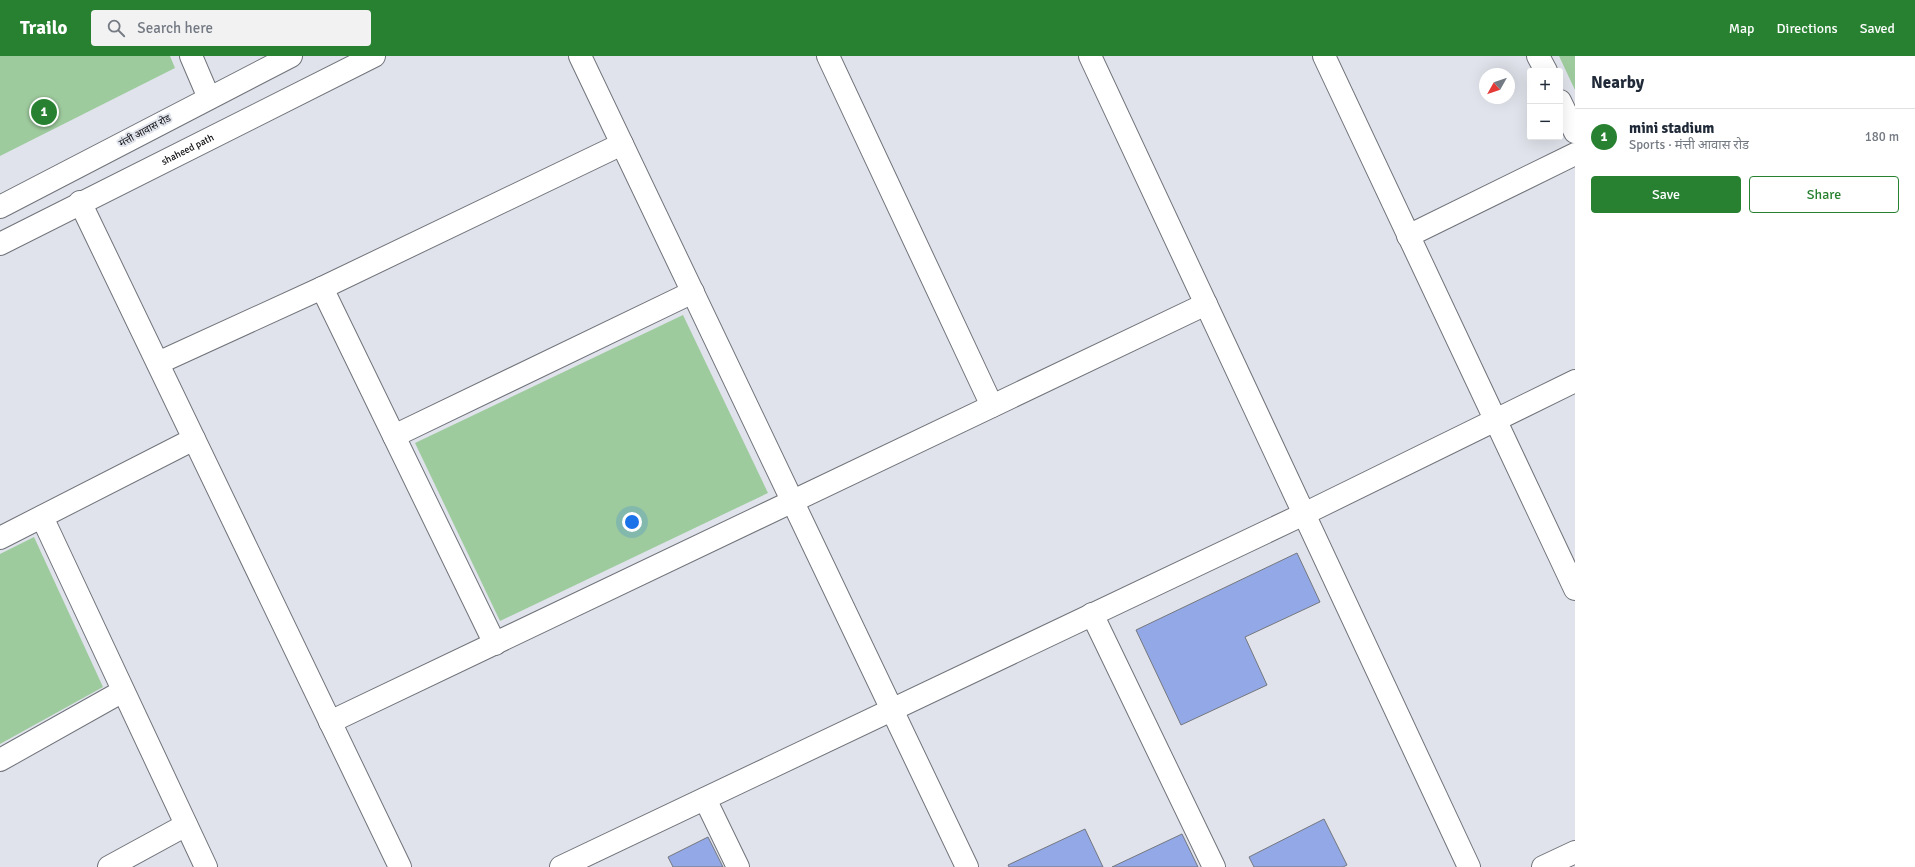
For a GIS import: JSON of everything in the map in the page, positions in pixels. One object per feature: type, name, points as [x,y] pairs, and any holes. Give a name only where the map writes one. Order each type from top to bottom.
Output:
[{"type":"street","points":[[191,56],[209,98]]},
{"type":"street","name":"मंत्ती आवास रोड","points":[[0,207],[291,56]]},
{"type":"street","name":"shaheed path","points":[[0,244],[80,202],[374,56]]},
{"type":"street","points":[[580,56],[967,867]]},
{"type":"street","points":[[828,56],[992,406]]},
{"type":"street","points":[[1090,56],[1469,867]]},
{"type":"street","points":[[1324,56],[1575,589]]},
{"type":"street","points":[[1538,56],[1544,68]]},
{"type":"street","points":[[1561,104],[1575,132]]},
{"type":"street","points":[[158,363],[322,288],[622,144]]},
{"type":"street","points":[[1408,236],[1575,154]]},
{"type":"street","points":[[80,202],[400,867]]},
{"type":"street","points":[[322,288],[495,644]]},
{"type":"street","points":[[394,436],[693,292]]},
{"type":"street","points":[[330,722],[1206,304]]},
{"type":"street","points":[[561,867],[1304,514],[1575,381]]},
{"type":"street","points":[[0,538],[194,439]]},
{"type":"street","points":[[42,517],[206,867]]},
{"type":"street","points":[[1092,614],[1214,867]]},
{"type":"street","points":[[0,760],[124,691]]},
{"type":"street","points":[[705,799],[738,867]]},
{"type":"street","points":[[109,867],[186,825]]},
{"type":"street","points":[[1544,867],[1575,852]]},
{"type":"green space","points":[[0,56],[170,56],[175,68],[0,156]]},
{"type":"green space","points":[[1559,56],[1575,56],[1575,90]]},
{"type":"green space","points":[[683,315],[768,493],[500,621],[415,443]]},
{"type":"green space","points":[[34,537],[103,687],[0,744],[0,554]]},
{"type":"building","points":[[1297,553],[1320,602],[1245,637],[1267,685],[1181,725],[1136,630]]},
{"type":"building","points":[[1324,819],[1347,865],[1343,867],[1254,867],[1249,857]]},
{"type":"building","points":[[1085,829],[1103,867],[1009,867],[1008,865]]},
{"type":"building","points":[[1182,834],[1198,867],[1112,867]]},
{"type":"building","points":[[708,837],[723,867],[673,867],[668,857]]},
{"type":"place","name":"mini stadium","points":[[44,112]]}]
